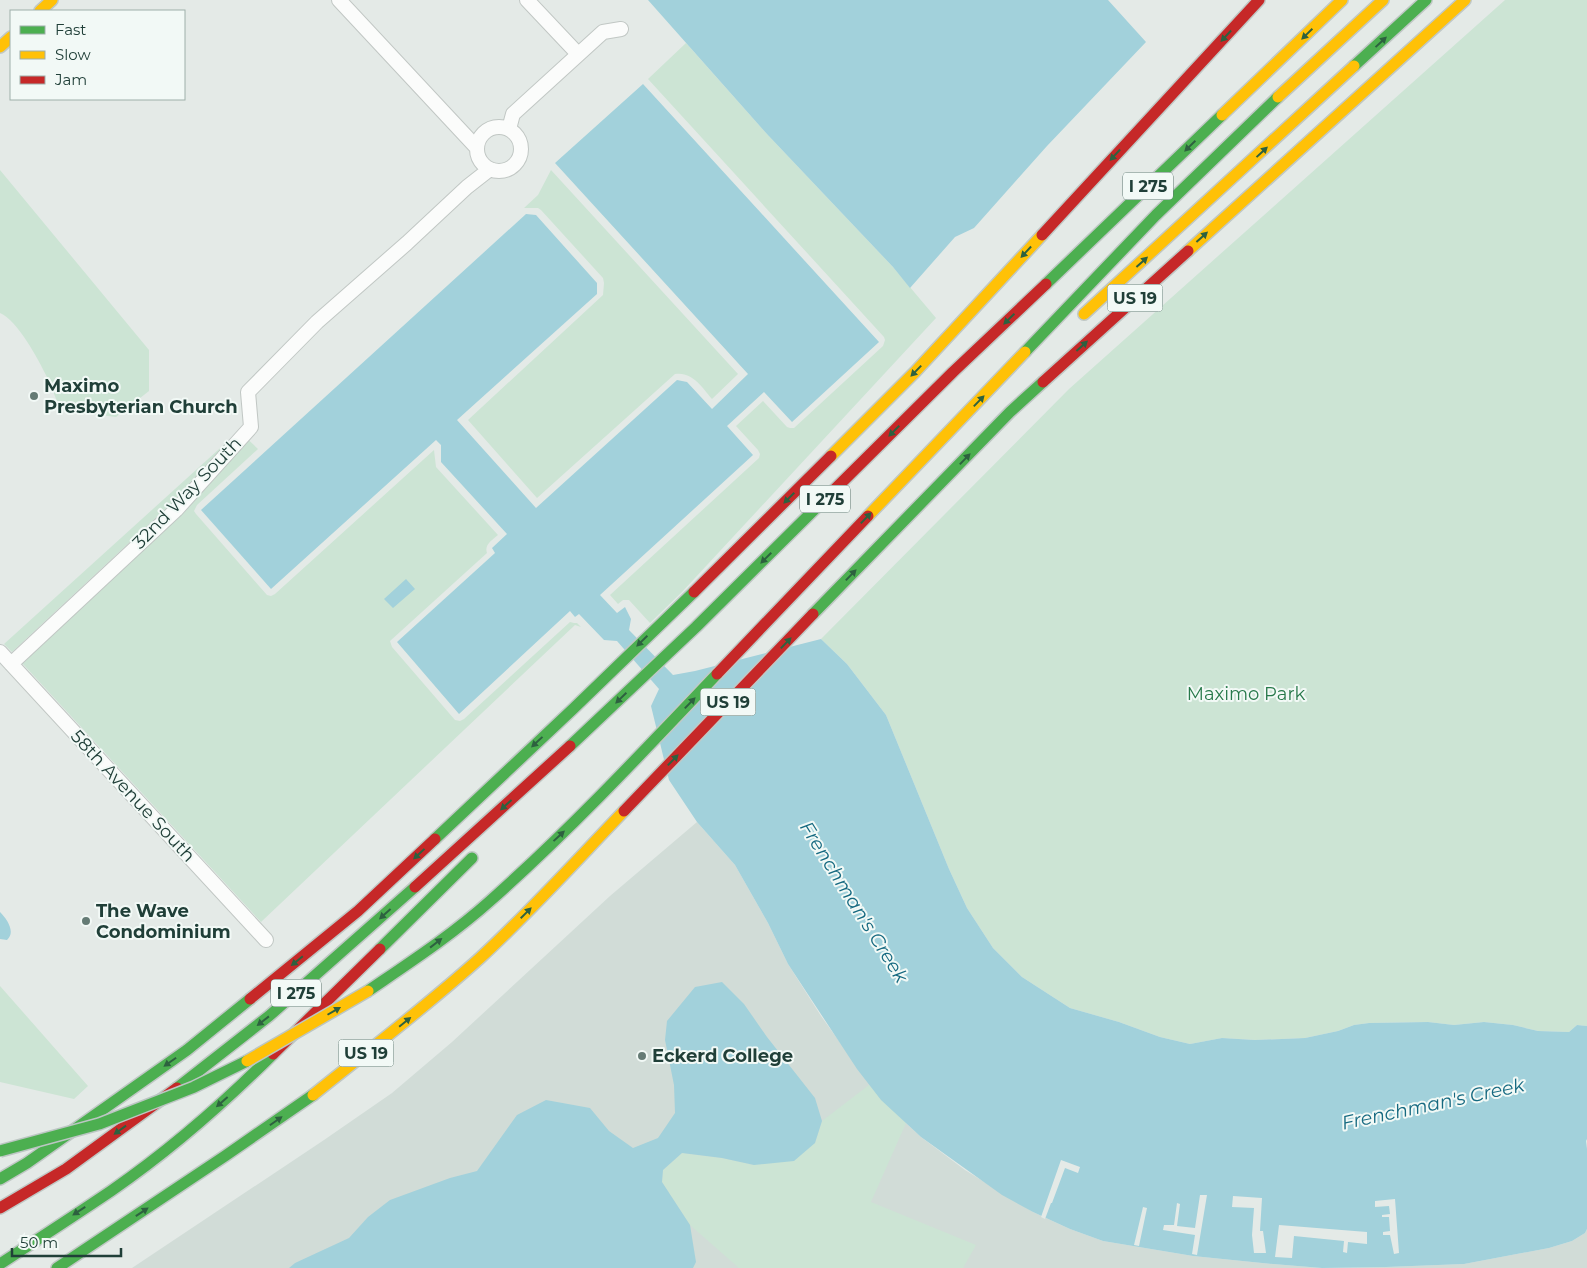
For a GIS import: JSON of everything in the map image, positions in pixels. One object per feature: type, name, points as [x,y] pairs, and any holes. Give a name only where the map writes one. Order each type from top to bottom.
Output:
[{"type":"main road","points":[[41,10],[52,0]]},
{"type":"main road","points":[[0,1179],[27,1163],[187,1050],[358,911],[678,608],[915,372],[1259,0]]},
{"type":"main road","name":"I 275","points":[[0,1208],[66,1170],[162,1100],[269,1016],[382,917],[568,749],[696,627],[953,372],[1342,0]]},
{"type":"main road","name":"I 275","points":[[0,1151],[99,1124],[194,1087],[261,1054],[368,991],[421,955],[489,902],[620,776],[1156,215],[1310,66],[1382,0]]},
{"type":"main road","points":[[1078,320],[1426,0]]},
{"type":"main road","name":"US 19","points":[[57,1268],[308,1098],[425,1005],[480,958],[530,909],[1010,412],[1465,0]]},
{"type":"main road","points":[[0,47],[10,38]]},
{"type":"main road","points":[[1021,356],[1055,338]]},
{"type":"main road","points":[[541,787],[568,749]]},
{"type":"main road","points":[[0,1264],[112,1190],[188,1132],[246,1081],[480,851]]},
{"type":"street","points":[[339,0],[477,148]]},
{"type":"street","points":[[528,0],[578,54]]},
{"type":"street","points":[[509,129],[513,114],[578,54],[603,32],[621,29]]},
{"type":"street","points":[[492,128],[509,129],[516,134],[520,142],[522,150],[520,159],[507,170],[498,171],[490,169],[483,164],[478,156],[479,139],[484,132],[492,128]]},
{"type":"street","name":"32nd Way South","points":[[11,664],[176,510],[251,427],[248,392],[317,322],[467,187],[490,169]]},
{"type":"street","name":"58th Avenue South","points":[[0,652],[266,940]]},
{"type":"shaded area","name":"Eckerd College","points":[[697,822],[735,865],[768,923],[788,964],[821,1016],[881,1100],[921,1137],[965,1170],[1033,1212],[1070,1229],[1103,1241],[1193,1256],[1322,1268],[132,1268],[392,1093],[452,1042],[610,896]]},
{"type":"shaded area","points":[[1587,1229],[1587,1268],[1322,1268],[1464,1264],[1549,1248],[1572,1241],[1585,1233]]},
{"type":"green space","name":"Maximo Park","points":[[1505,0],[1587,0],[1587,1026],[1577,1025],[1569,1032],[1538,1031],[1513,1025],[1484,1022],[1454,1025],[1428,1022],[1369,1023],[1305,1038],[1255,1040],[1222,1038],[1190,1044],[1160,1037],[1119,1022],[1070,1008],[1022,977],[993,948],[967,908],[949,869],[886,715],[847,664],[821,639],[1069,389]]},
{"type":"green space","points":[[686,43],[766,133],[893,267],[936,318],[682,592],[650,623],[629,600],[623,600],[618,604],[610,595],[759,458],[758,450],[736,426],[763,401],[787,427],[794,428],[883,346],[885,340],[648,79]]},
{"type":"green space","points":[[0,170],[149,350],[149,391],[116,417],[60,410],[49,381],[33,351],[14,324],[0,313]]},
{"type":"green space","points":[[551,170],[738,374],[712,399],[692,377],[675,374],[537,498],[468,420],[603,295],[603,278],[541,210],[538,208],[524,208],[538,195]]},
{"type":"green space","points":[[239,431],[258,449],[197,505],[194,511],[267,595],[275,594],[434,450],[436,467],[498,535],[488,545],[487,553],[390,641],[392,647],[455,720],[460,721],[464,719],[570,622],[577,623],[581,627],[575,625],[261,922],[22,663],[187,509],[176,499],[12,652],[4,644]]},
{"type":"green space","points":[[0,986],[88,1086],[74,1099],[0,1082]]},
{"type":"green space","points":[[869,1085],[906,1123],[871,1202],[976,1245],[963,1268],[739,1268],[690,1225],[662,1182],[663,1170],[682,1153],[722,1158],[754,1165],[815,1143],[822,1121]]},
{"type":"water","points":[[648,0],[1108,0],[1146,42],[1047,146],[974,228],[955,237],[910,288],[893,267],[766,133]]},
{"type":"water","name":"Frenchman's Creek","points":[[643,84],[879,342],[792,422],[764,392],[727,426],[753,455],[600,595],[617,613],[625,607],[631,619],[629,630],[673,675],[821,639],[847,664],[886,715],[949,869],[967,908],[993,948],[1022,977],[1070,1008],[1119,1022],[1160,1037],[1190,1044],[1222,1038],[1255,1040],[1305,1038],[1369,1023],[1428,1022],[1454,1025],[1484,1022],[1513,1025],[1538,1031],[1569,1032],[1577,1025],[1587,1026],[1587,1229],[1585,1233],[1572,1241],[1549,1248],[1464,1264],[1322,1268],[1193,1256],[1103,1241],[1070,1229],[1033,1212],[1002,1195],[921,1137],[881,1100],[857,1069],[788,964],[768,923],[735,865],[697,822],[669,780],[651,706],[659,689],[617,641],[604,640],[579,614],[575,617],[570,611],[459,714],[397,642],[495,553],[492,548],[507,534],[441,462],[441,445],[436,440],[271,589],[201,510],[526,214],[536,215],[597,283],[597,294],[457,420],[536,508],[677,380],[687,382],[712,409],[748,374],[555,163]]},
{"type":"water","points":[[406,579],[415,589],[393,608],[384,599]]},
{"type":"water","points":[[0,912],[11,929],[10,937],[7,940],[0,939]]},
{"type":"water","points":[[722,982],[744,1004],[767,1037],[815,1098],[822,1121],[815,1143],[794,1161],[754,1165],[722,1158],[682,1153],[663,1170],[662,1182],[690,1225],[696,1262],[693,1268],[289,1268],[295,1263],[349,1238],[368,1217],[390,1200],[450,1178],[477,1171],[517,1115],[546,1100],[590,1108],[609,1131],[633,1148],[658,1138],[675,1113],[674,1085],[665,1040],[667,1021],[695,987]]},
{"type":"pier","points":[[1061,1160],[1080,1167],[1078,1173],[1065,1168],[1045,1219],[1041,1217]]},
{"type":"pier","points":[[1200,1195],[1207,1195],[1197,1255],[1192,1254],[1195,1235],[1163,1230],[1164,1225],[1174,1225],[1177,1203],[1180,1204],[1177,1226],[1195,1228]]},
{"type":"pier","points":[[1233,1196],[1262,1198],[1260,1231],[1263,1231],[1266,1253],[1254,1253],[1252,1235],[1254,1208],[1232,1207]]},
{"type":"pier","points":[[1395,1199],[1399,1253],[1394,1254],[1390,1235],[1383,1235],[1383,1232],[1390,1231],[1389,1217],[1382,1217],[1382,1215],[1390,1214],[1389,1206],[1375,1207],[1375,1201]]},
{"type":"pier","points":[[1143,1207],[1147,1208],[1139,1246],[1134,1245]]},
{"type":"pier","points":[[1279,1225],[1367,1232],[1367,1244],[1348,1242],[1347,1253],[1343,1252],[1344,1241],[1294,1236],[1292,1258],[1275,1257]]},
{"type":"traffic: fast","points":[[1354,66],[1426,0]]},
{"type":"traffic: fast","points":[[1025,352],[1156,215],[1278,97]]},
{"type":"traffic: fast","points":[[1046,284],[1222,115]]},
{"type":"traffic: fast","points":[[813,614],[1010,412],[1043,382]]},
{"type":"traffic: fast","points":[[570,746],[696,627],[828,496]]},
{"type":"traffic: fast","points":[[435,839],[694,592]]},
{"type":"traffic: fast","points":[[368,991],[461,925],[520,874],[606,790],[717,674]]},
{"type":"traffic: fast","points":[[380,949],[472,858]]},
{"type":"traffic: fast","points":[[177,1088],[269,1016],[415,887]]},
{"type":"traffic: fast","points":[[0,1179],[27,1163],[187,1050],[250,999]]},
{"type":"traffic: fast","points":[[0,1264],[111,1191],[154,1160],[215,1109],[273,1054]]},
{"type":"traffic: fast","points":[[0,1151],[99,1124],[194,1087],[247,1061]]},
{"type":"traffic: fast","points":[[57,1268],[313,1095]]},
{"type":"traffic: slow","points":[[41,10],[52,0]]},
{"type":"traffic: slow","points":[[1222,115],[1342,0]]},
{"type":"traffic: slow","points":[[1278,97],[1383,0]]},
{"type":"traffic: slow","points":[[1188,251],[1465,0]]},
{"type":"traffic: slow","points":[[0,47],[10,38]]},
{"type":"traffic: slow","points":[[1084,314],[1354,66]]},
{"type":"traffic: slow","points":[[831,456],[915,372],[1042,235]]},
{"type":"traffic: slow","points":[[868,516],[1025,352]]},
{"type":"traffic: slow","points":[[313,1095],[419,1011],[499,941],[624,811]]},
{"type":"traffic: slow","points":[[247,1061],[368,991]]},
{"type":"traffic: jam","points":[[1042,235],[1259,0]]},
{"type":"traffic: jam","points":[[1043,382],[1188,251]]},
{"type":"traffic: jam","points":[[828,496],[953,372],[1046,284]]},
{"type":"traffic: jam","points":[[694,592],[831,456]]},
{"type":"traffic: jam","points":[[717,674],[868,516]]},
{"type":"traffic: jam","points":[[624,811],[813,614]]},
{"type":"traffic: jam","points":[[415,887],[570,746]]},
{"type":"traffic: jam","points":[[250,999],[358,911],[435,839]]},
{"type":"traffic: jam","points":[[273,1054],[380,949]]},
{"type":"traffic: jam","points":[[0,1208],[66,1169],[177,1088]]},
{"type":"place","name":"Maximo Presbyterian Church","points":[[34,396]]},
{"type":"place","name":"The Wave Condominium","points":[[86,921]]},
{"type":"place","name":"Eckerd College","points":[[642,1056]]}]
